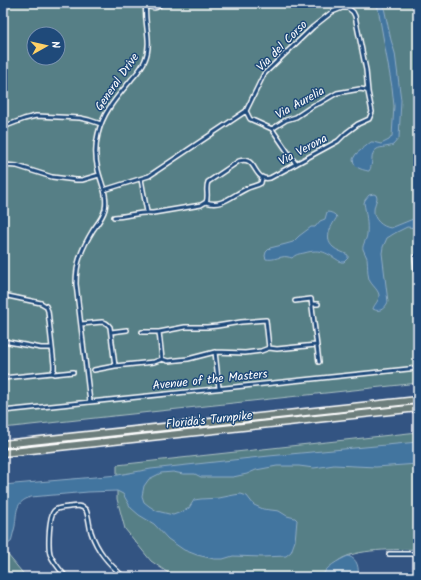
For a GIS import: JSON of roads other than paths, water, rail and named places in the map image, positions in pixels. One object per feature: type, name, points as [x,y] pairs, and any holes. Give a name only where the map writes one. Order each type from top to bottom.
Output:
[{"type":"highway","name":"Florida's Turnpike","points":[[3,444],[418,400]]},
{"type":"highway","name":"Florida's Turnpike","points":[[3,453],[418,408]]},
{"type":"street","points":[[146,5],[156,8],[161,3]]},
{"type":"street","name":"General Drive","points":[[90,402],[80,324],[76,272],[84,246],[103,214],[106,202],[97,162],[96,146],[98,133],[108,109],[146,60],[149,42],[146,5]]},
{"type":"street","name":"Via del Corso","points":[[246,111],[264,74],[313,27],[332,12],[342,8],[351,9],[355,16],[366,70],[368,92]]},
{"type":"street","name":"Via Aurelia","points":[[246,111],[252,120],[272,129],[337,93],[360,88],[363,88],[368,92]]},
{"type":"street","name":"Via Verona","points":[[114,217],[201,205],[206,202],[212,204],[225,201],[248,188],[259,185],[262,178],[270,178],[338,141],[358,124],[369,119],[372,112],[368,92]]},
{"type":"street","points":[[104,190],[149,176],[246,111]]},
{"type":"street","points":[[3,127],[36,116],[80,118],[101,124]]},
{"type":"street","points":[[272,129],[296,164]]},
{"type":"street","points":[[206,202],[208,196],[206,186],[208,182],[239,161],[248,161],[262,178]]},
{"type":"street","points":[[3,165],[16,166],[52,177],[76,180],[82,180],[99,175]]},
{"type":"street","points":[[141,179],[147,212]]},
{"type":"street","points":[[415,257],[418,290]]},
{"type":"street","points":[[3,295],[41,303],[46,306],[48,311],[54,365],[52,372]]},
{"type":"street","points":[[295,301],[311,299],[319,362]]},
{"type":"street","points":[[312,304],[318,304]]},
{"type":"street","points":[[142,332],[159,332],[185,327],[217,326],[266,320],[269,348]]},
{"type":"street","points":[[80,324],[105,322],[109,325],[115,366]]},
{"type":"street","points":[[111,332],[127,330]]},
{"type":"street","points":[[159,332],[162,360]]},
{"type":"street","points":[[3,340],[41,348],[52,348]]},
{"type":"street","points":[[94,370],[162,360],[168,361],[188,359],[215,352],[245,353],[261,351],[269,348],[276,350],[316,345]]},
{"type":"street","points":[[215,352],[219,388]]},
{"type":"street","name":"Avenue of the Masters","points":[[3,411],[418,368]]},
{"type":"street","points":[[3,378],[52,372],[54,374],[73,372]]},
{"type":"street","points":[[66,577],[52,558],[49,549],[52,514],[58,508],[77,506],[84,508],[87,513],[89,525],[99,550],[111,565],[124,577]]},
{"type":"street","points":[[389,554],[418,554]]},
{"type":"water","points":[[377,3],[383,3],[395,53],[401,100],[399,138],[393,145],[378,148],[373,153],[371,166],[368,171],[360,169],[356,166],[353,159],[356,154],[371,142],[381,144],[389,140],[392,136],[394,106]]},
{"type":"water","points":[[374,194],[377,198],[374,213],[379,222],[384,226],[391,228],[418,217],[418,228],[407,227],[395,233],[387,238],[383,247],[382,253],[388,302],[384,308],[380,310],[373,309],[379,295],[369,279],[367,258],[363,250],[367,236],[367,218],[364,203],[369,195]]},
{"type":"water","points":[[327,212],[333,213],[337,217],[329,232],[329,240],[335,248],[348,255],[348,258],[344,262],[341,262],[320,251],[298,254],[292,258],[284,257],[266,259],[266,252],[270,248],[293,242],[311,227],[315,227],[320,221],[325,219]]},
{"type":"water","points":[[418,442],[418,464],[376,467],[334,465],[314,468],[277,466],[256,470],[247,474],[233,477],[201,477],[195,474],[173,472],[161,473],[149,479],[144,486],[142,496],[144,502],[157,511],[173,515],[189,508],[194,500],[241,494],[247,496],[254,505],[263,509],[279,511],[287,516],[295,518],[297,520],[295,541],[291,552],[286,556],[233,556],[223,559],[214,559],[184,550],[168,539],[154,524],[131,508],[123,494],[117,491],[31,497],[26,499],[19,504],[11,542],[3,545],[3,485],[118,475],[151,469],[269,456]]},
{"type":"water","points":[[348,556],[354,559],[357,564],[358,577],[322,577],[329,567]]}]
